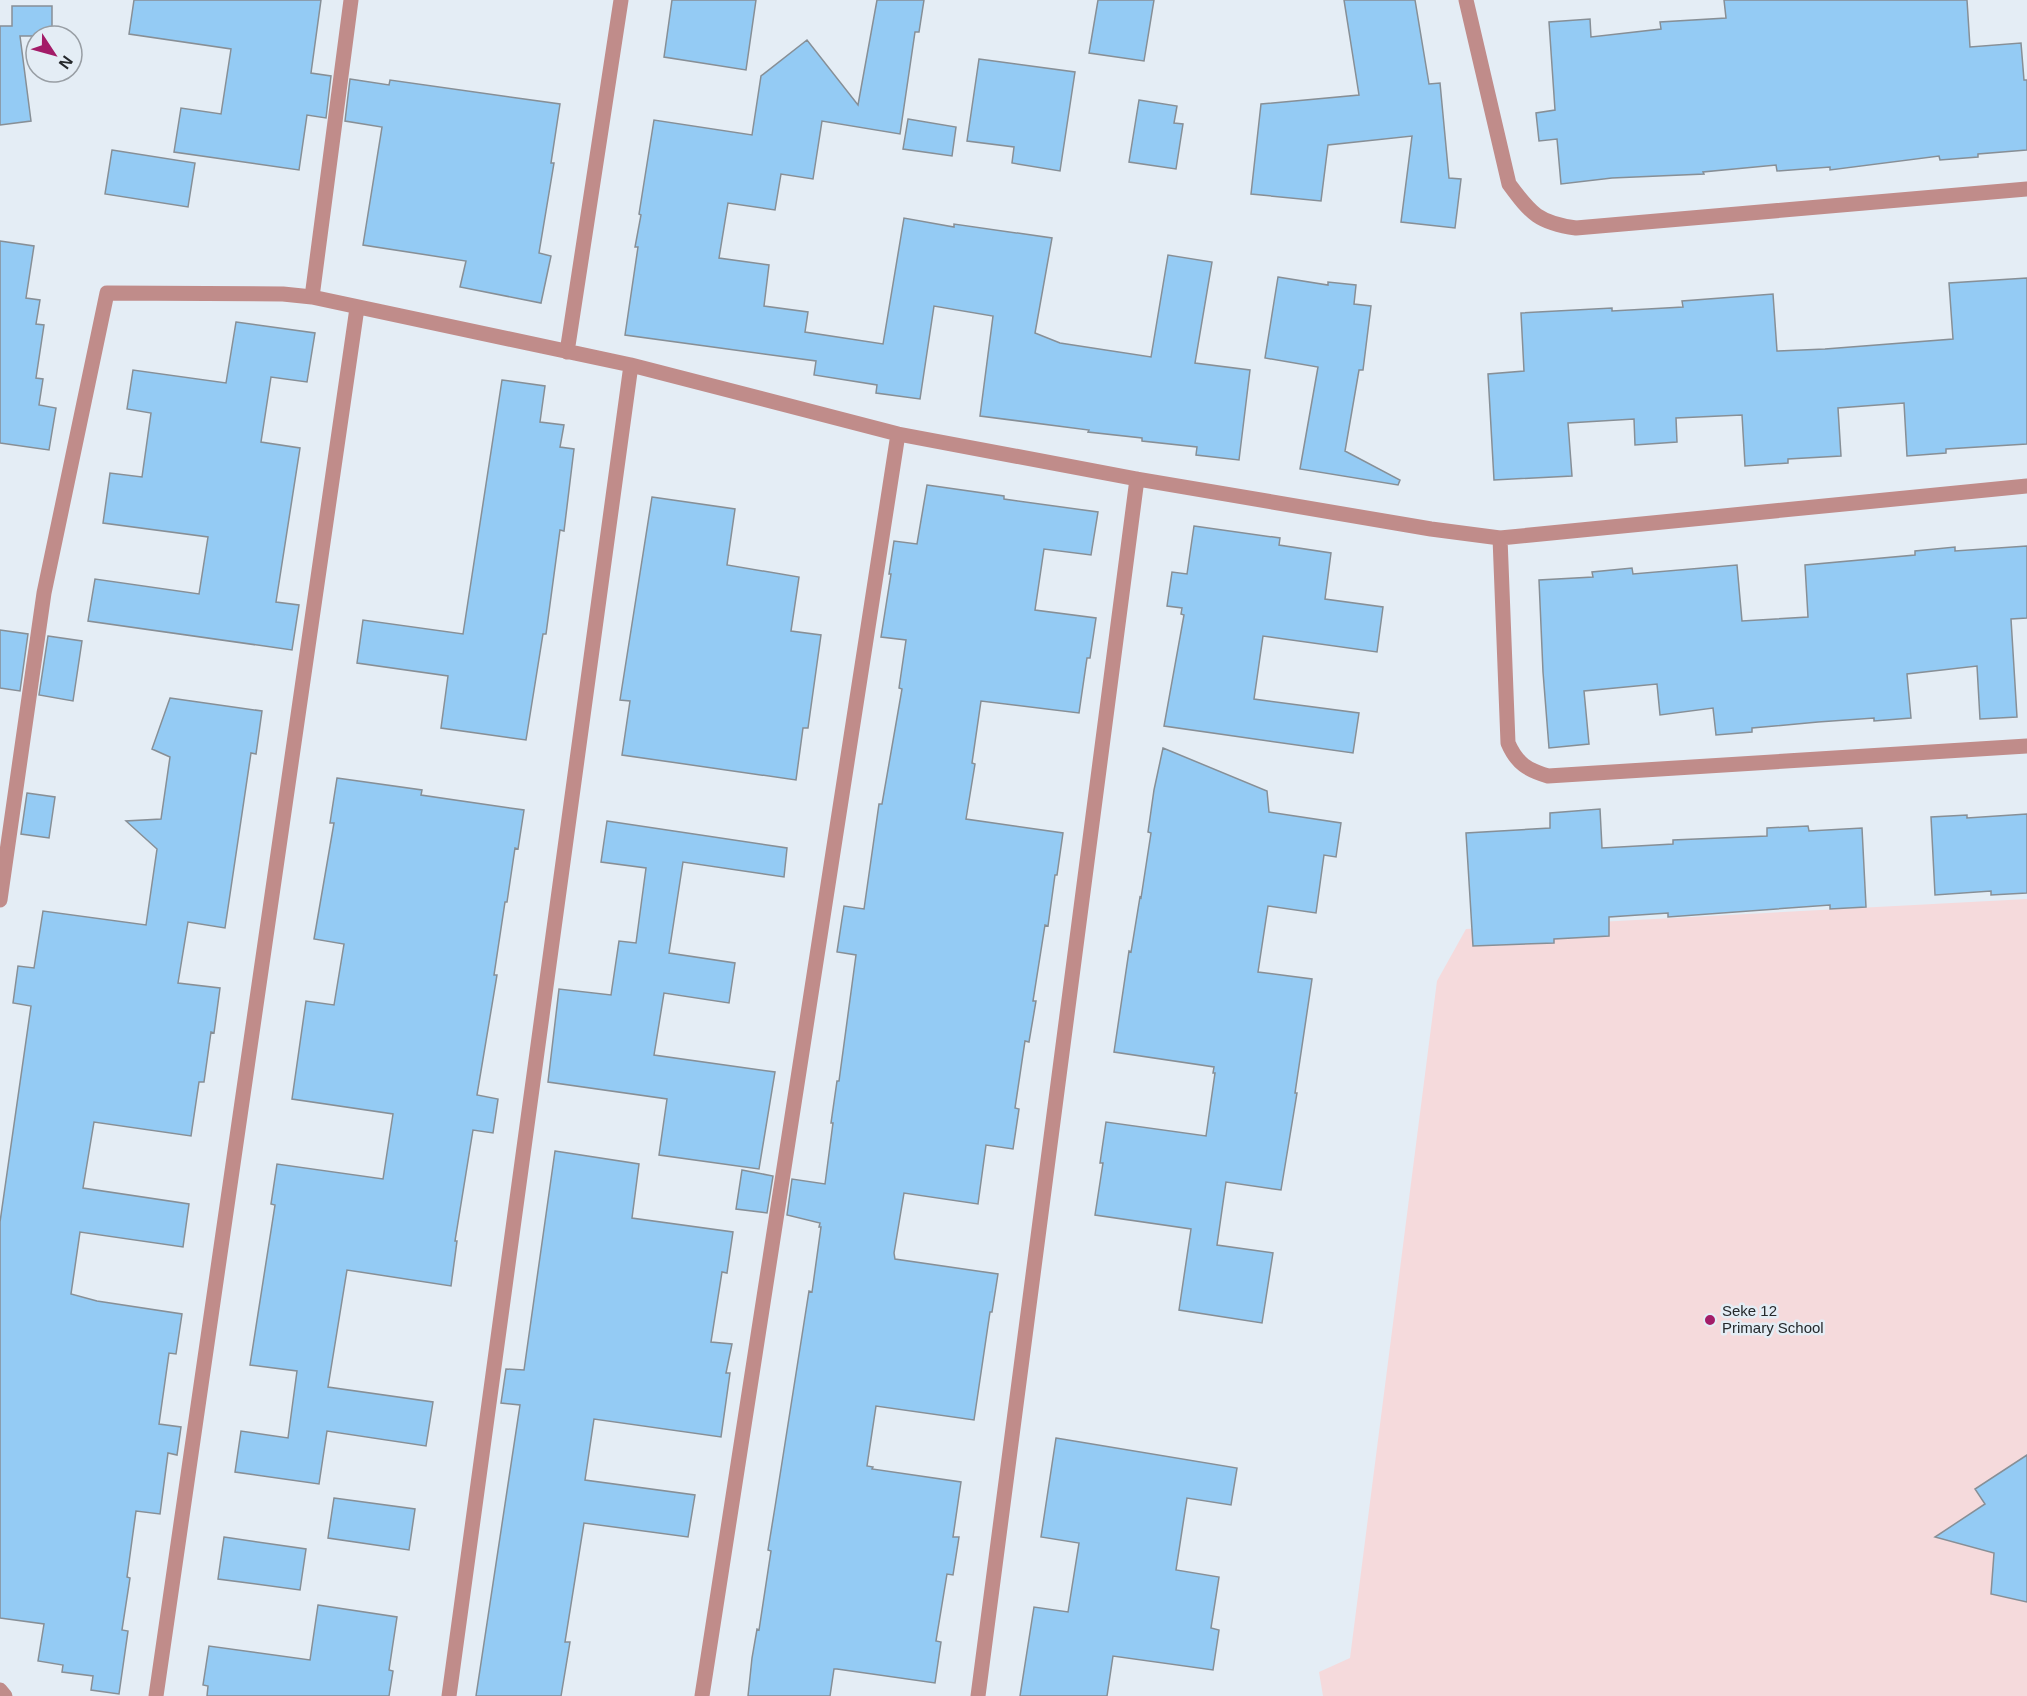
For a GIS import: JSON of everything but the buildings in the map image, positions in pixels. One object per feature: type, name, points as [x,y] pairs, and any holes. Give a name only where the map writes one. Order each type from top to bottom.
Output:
[{"type":"street","points":[[312,297],[351,0]]},
{"type":"street","points":[[567,352],[621,0]]},
{"type":"street","points":[[1466,0],[1509,184],[1536,217],[1553,225],[1576,228],[2027,189]]},
{"type":"street","points":[[0,900],[44,593],[107,293],[283,294],[312,297],[630,365],[898,434],[1137,479],[1431,529],[1500,538],[2027,486]]},
{"type":"street","points":[[156,1696],[357,308]]},
{"type":"street","points":[[448,1696],[630,365]]},
{"type":"street","points":[[702,1696],[898,434]]},
{"type":"street","points":[[978,1696],[1137,479]]},
{"type":"street","points":[[1500,538],[1508,743],[1514,756],[1534,772],[1548,776],[2027,746]]},
{"type":"street","points":[[0,1689],[5,1696]]},
{"type":"shaded area","name":"Seke 12 Primary School","points":[[2027,899],[2027,1696],[1323,1696],[1319,1672],[1350,1658],[1437,981],[1466,929]]},
{"type":"place","name":"Seke 12 Primary School","points":[[1710,1320]]}]
